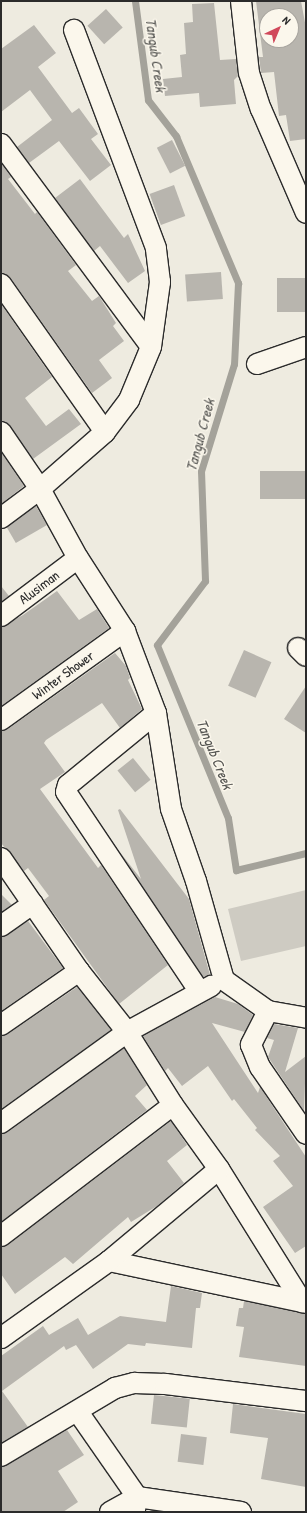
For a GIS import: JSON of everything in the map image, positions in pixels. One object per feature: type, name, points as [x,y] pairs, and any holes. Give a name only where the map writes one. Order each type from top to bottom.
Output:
[{"type":"street","points":[[241,1],[250,72],[261,109],[306,213]]},
{"type":"street","points":[[1,518],[40,489],[105,432],[129,400],[151,347],[160,282],[156,248],[74,30]]},
{"type":"street","points":[[1,144],[151,347]]},
{"type":"street","points":[[1,284],[105,432]]},
{"type":"street","points":[[257,364],[306,347]]},
{"type":"street","points":[[1,432],[40,489],[78,558],[125,631],[156,713],[171,809],[196,881],[224,980],[268,1011],[306,1018]]},
{"type":"street","name":"Alusiman","points":[[1,616],[78,558]]},
{"type":"street","name":"Winter Shower","points":[[1,720],[125,631]]},
{"type":"street","points":[[156,713],[68,785],[66,792],[199,991]]},
{"type":"street","points":[[1,858],[79,971],[126,1032],[173,1105],[219,1169],[304,1302]]},
{"type":"street","points":[[1,926],[33,904]]},
{"type":"street","points":[[1,1025],[79,971]]},
{"type":"street","points":[[1,1123],[126,1032],[199,991],[224,980]]},
{"type":"street","points":[[268,1011],[251,1045],[260,1067],[306,1134]]},
{"type":"street","points":[[1,1236],[173,1105]]},
{"type":"street","points":[[1,1338],[109,1261],[219,1169]]},
{"type":"street","points":[[109,1261],[304,1302]]},
{"type":"street","points":[[1,1456],[78,1412],[115,1388],[134,1383],[165,1384],[306,1401]]},
{"type":"street","points":[[78,1412],[136,1504]]},
{"type":"street","points":[[110,1512],[136,1504],[241,1512]]},
{"type":"shaded area","points":[[306,890],[306,946],[241,961],[228,909]]},
{"type":"building","points":[[256,1],[301,1],[306,28],[306,139],[290,141],[286,115],[279,116],[274,72],[261,73],[259,57],[263,57],[262,48],[299,48],[299,8],[259,8],[259,25]]},
{"type":"building","points":[[214,3],[220,60],[236,59],[238,76],[234,80],[236,104],[200,107],[199,93],[165,96],[163,79],[182,77],[180,55],[186,54],[184,23],[193,22],[192,4]]},
{"type":"building","points":[[106,9],[123,28],[104,44],[87,26]]},
{"type":"building","points":[[34,25],[56,53],[38,67],[72,113],[79,108],[98,134],[91,139],[111,165],[90,181],[59,141],[29,163],[17,147],[52,120],[30,90],[1,112],[1,49]]},
{"type":"building","points":[[172,140],[185,166],[170,174],[157,148]]},
{"type":"building","points":[[1,163],[11,177],[8,179],[35,214],[37,212],[76,265],[68,271],[92,301],[99,296],[116,323],[113,326],[124,341],[99,360],[112,378],[92,393],[10,277],[1,273]]},
{"type":"building","points":[[80,179],[124,238],[128,234],[145,271],[128,283],[100,246],[94,251],[55,198]]},
{"type":"building","points":[[174,185],[185,216],[161,225],[150,194]]},
{"type":"building","points":[[221,272],[223,299],[187,301],[185,275]]},
{"type":"building","points":[[277,278],[306,278],[306,312],[277,312]]},
{"type":"building","points":[[1,304],[52,377],[25,398],[46,426],[69,409],[81,424],[33,459],[10,426],[1,421]]},
{"type":"building","points":[[1,452],[24,486],[1,504]]},
{"type":"building","points":[[260,471],[306,471],[306,499],[260,499]]},
{"type":"building","points":[[36,506],[47,525],[16,543],[5,524]]},
{"type":"building","points":[[1,586],[9,596],[1,602]]},
{"type":"building","points":[[57,591],[79,620],[97,609],[109,628],[1,706],[1,627],[23,615]]},
{"type":"building","points":[[244,650],[271,662],[256,698],[228,686]]},
{"type":"building","points":[[115,653],[126,666],[130,678],[128,680],[142,709],[120,728],[102,703],[46,740],[44,743],[65,772],[40,789],[98,868],[101,865],[168,965],[119,1004],[44,900],[49,896],[28,868],[24,871],[1,843],[1,731],[8,729]]},
{"type":"building","points":[[306,686],[306,733],[284,719]]},
{"type":"building","points":[[133,758],[151,780],[135,792],[117,771]]},
{"type":"building","points":[[120,809],[189,899],[210,975],[203,977],[119,851],[141,879],[118,810]]},
{"type":"building","points":[[1,894],[12,905],[1,912]]},
{"type":"building","points":[[28,921],[63,968],[1,1011],[1,937]]},
{"type":"building","points":[[77,987],[111,1030],[1,1109],[1,1036],[8,1034]]},
{"type":"building","points":[[215,997],[238,1004],[253,1015],[245,1032],[212,1023],[258,1093],[260,1087],[306,1157],[306,1246],[295,1253],[263,1207],[293,1186],[273,1161],[280,1156],[255,1130],[257,1128],[234,1099],[232,1101],[208,1066],[182,1086],[168,1068],[165,1071],[143,1036]]},
{"type":"building","points":[[274,1024],[298,1028],[285,1072],[306,1056],[304,1111],[268,1057],[274,1040],[267,1038]]},
{"type":"building","points":[[124,1048],[147,1085],[135,1096],[147,1110],[1,1222],[1,1134],[8,1132]]},
{"type":"building","points":[[171,1121],[187,1145],[167,1161],[184,1183],[157,1206],[131,1222],[128,1217],[73,1264],[65,1257],[15,1294],[1,1274],[1,1247],[8,1245]]},
{"type":"building","points":[[171,1286],[202,1293],[200,1308],[196,1308],[192,1348],[146,1343],[145,1346],[128,1344],[93,1369],[76,1345],[66,1350],[64,1346],[2,1391],[28,1427],[1,1443],[1,1356],[43,1326],[49,1335],[78,1318],[88,1335],[120,1316],[166,1322]]},
{"type":"building","points":[[244,1301],[306,1314],[306,1366],[239,1357],[244,1327],[236,1326],[239,1308],[243,1308]]},
{"type":"building","points":[[154,1395],[190,1399],[187,1428],[151,1424]]},
{"type":"building","points":[[233,1404],[306,1414],[306,1487],[261,1479],[268,1438],[230,1433]]},
{"type":"building","points":[[67,1430],[84,1455],[58,1471],[78,1502],[63,1512],[1,1512],[1,1467]]},
{"type":"building","points":[[181,1434],[207,1437],[203,1465],[178,1462]]},
{"type":"waterway","name":"Tangub Creek","points":[[135,1],[148,100],[176,136],[238,283],[234,364],[201,471],[205,581],[157,645],[228,818],[236,870],[306,853]]}]
